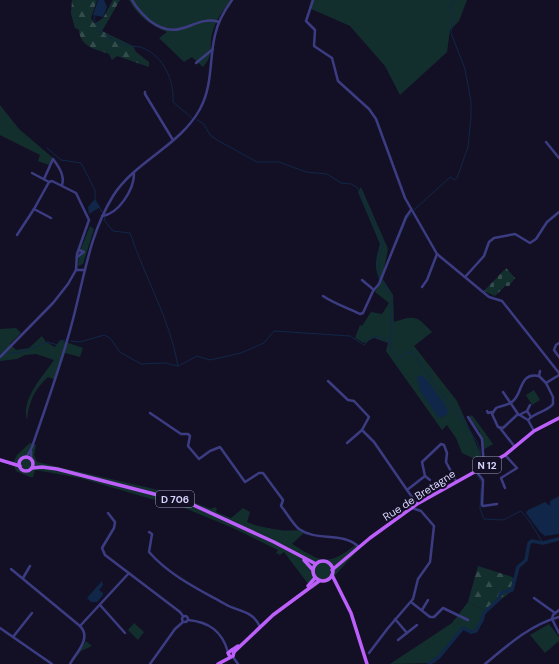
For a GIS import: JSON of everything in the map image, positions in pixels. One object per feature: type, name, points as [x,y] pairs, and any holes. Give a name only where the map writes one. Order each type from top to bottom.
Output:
[{"type":"main road","name":"Rue de Bretagne","points":[[332,570],[359,547],[411,508],[505,454],[534,431],[559,418]]},
{"type":"main road","points":[[0,460],[20,466],[26,471],[32,468],[32,461],[26,458],[20,461],[5,461]]},
{"type":"main road","points":[[20,461],[20,466]]},
{"type":"main road","name":"D 706","points":[[32,461],[42,467]]},
{"type":"main road","name":"D 706","points":[[32,468],[42,467],[110,482],[184,502],[274,542],[316,564]]},
{"type":"main road","name":"Rue de Bretagne","points":[[329,564],[336,563],[352,553]]},
{"type":"main road","name":"D 706","points":[[299,556],[313,570]]},
{"type":"main road","points":[[319,581],[315,578],[313,570],[316,564],[322,562],[329,564],[332,570],[332,575],[351,613],[366,661]]},
{"type":"main road","points":[[260,626],[319,581],[327,580],[332,575]]},
{"type":"main road","points":[[219,663],[315,578]]},
{"type":"main road","points":[[327,580],[339,589]]},
{"type":"street","points":[[132,0],[140,13],[159,27],[167,30],[176,30],[208,21],[219,22]]},
{"type":"street","points":[[26,458],[32,447],[67,341],[92,242],[102,216],[114,194],[134,173],[173,140],[194,119],[206,97],[210,82],[213,49],[219,22],[232,0]]},
{"type":"street","points":[[313,0],[306,21],[315,30],[314,46],[332,58],[338,81],[369,109],[376,119],[403,194],[437,254],[489,297],[502,300],[559,373],[546,383]]},
{"type":"street","points":[[196,63],[213,49]]},
{"type":"street","points":[[145,92],[150,104],[173,140]]},
{"type":"street","points":[[546,142],[559,158]]},
{"type":"street","points":[[44,180],[53,159],[61,171],[62,185]]},
{"type":"street","points":[[0,357],[53,302],[68,284],[76,270],[78,250],[89,220],[76,193],[62,185],[44,180],[32,173]]},
{"type":"street","points":[[102,216],[121,207],[132,182],[134,173]]},
{"type":"street","points":[[17,235],[49,182]]},
{"type":"street","points":[[34,209],[51,218]]},
{"type":"street","points":[[323,296],[335,304],[361,314],[374,290],[379,284],[406,216],[411,210]]},
{"type":"street","points":[[465,277],[484,256],[487,246],[494,238],[515,234],[530,243],[536,238],[547,222],[559,212]]},
{"type":"street","points":[[77,257],[84,252],[78,250]]},
{"type":"street","points":[[422,287],[427,280],[437,254]]},
{"type":"street","points":[[76,270],[85,270]]},
{"type":"street","points":[[362,280],[374,290]]},
{"type":"street","points":[[559,343],[556,345],[554,350],[559,357]]},
{"type":"street","points":[[539,376],[540,371]]},
{"type":"street","points":[[486,411],[488,413],[492,412],[497,407],[510,403],[517,397],[523,382],[532,375],[539,376],[546,383],[553,397],[553,404],[548,409],[541,411],[528,420]]},
{"type":"street","points":[[328,381],[348,400],[354,401],[369,417],[362,430],[347,443]]},
{"type":"street","points":[[503,392],[519,414],[528,420],[534,431]]},
{"type":"street","points":[[500,428],[505,427],[519,414],[526,411],[530,405]]},
{"type":"street","points":[[526,411],[531,417]]},
{"type":"street","points":[[492,412],[500,428],[515,447]]},
{"type":"street","points":[[150,413],[181,434],[188,434],[190,436],[188,446],[198,458],[210,450],[220,447],[245,482],[259,473],[263,473],[283,500],[281,506],[298,528],[324,537],[346,538],[359,547]]},
{"type":"street","points":[[468,417],[482,439],[484,466]]},
{"type":"street","points":[[362,430],[374,442],[417,504]]},
{"type":"street","points":[[430,480],[425,476],[422,462],[439,445],[443,445],[447,452],[446,462],[456,481]]},
{"type":"street","points":[[32,447],[32,461]]},
{"type":"street","points":[[505,454],[517,468],[502,478],[505,488]]},
{"type":"street","points":[[476,470],[483,480],[482,505],[497,504]]},
{"type":"street","points":[[407,490],[425,476]]},
{"type":"street","points":[[362,664],[366,661],[369,653],[395,619],[411,602],[418,579],[430,562],[434,526],[419,509],[411,508]]},
{"type":"street","points":[[108,513],[115,522],[114,528],[102,548],[105,555],[180,612],[183,616],[187,617],[188,620]]},
{"type":"street","points":[[149,532],[152,533],[149,552],[164,568],[228,606],[248,612],[260,626]]},
{"type":"street","points":[[23,578],[30,566]]},
{"type":"street","points":[[11,569],[84,630],[85,638],[70,664]]},
{"type":"street","points":[[80,626],[129,573]]},
{"type":"street","points":[[534,598],[555,612]]},
{"type":"street","points":[[422,610],[428,600]]},
{"type":"street","points":[[411,602],[432,618],[443,608],[468,620]]},
{"type":"street","points":[[100,605],[125,633]]},
{"type":"street","points":[[559,610],[555,612],[552,619],[559,633]]},
{"type":"street","points":[[13,637],[32,614]]},
{"type":"street","points":[[183,616],[183,622]]},
{"type":"street","points":[[485,664],[520,636],[552,619],[559,617]]},
{"type":"street","points":[[395,619],[407,633]]},
{"type":"street","points":[[150,664],[176,628],[188,620],[209,624],[238,664]]},
{"type":"street","points":[[398,640],[417,625]]},
{"type":"street","points":[[0,628],[52,664]]},
{"type":"street","points":[[363,652],[369,653]]},
{"type":"green space","points":[[72,0],[97,0],[91,18],[94,23],[96,23],[103,18],[113,0],[120,0],[102,31],[133,46],[136,52],[149,62],[149,67],[117,56],[112,60],[109,54],[94,49],[86,44],[80,36],[79,30],[75,28],[71,14]]},
{"type":"green space","points":[[129,0],[231,0],[217,20],[212,34],[209,59],[203,67],[192,57],[184,62],[159,38],[167,32],[145,19],[136,11]]},
{"type":"green space","points":[[311,0],[467,0],[459,21],[450,30],[447,52],[400,95],[385,66],[350,26],[309,8]]},
{"type":"green space","points":[[0,105],[19,129],[53,158],[49,165],[38,161],[40,155],[0,135]]},
{"type":"green space","points":[[361,187],[388,249],[382,278],[393,295],[394,322],[407,318],[415,318],[432,332],[414,346],[457,401],[481,455],[475,459],[462,453],[456,438],[447,425],[442,430],[386,351],[388,343],[374,338],[364,343],[355,338],[360,325],[362,326],[371,312],[382,314],[389,303],[375,292],[381,282],[376,268],[376,259],[380,244],[358,192]]},
{"type":"green space","points":[[90,226],[94,229],[83,264],[78,266],[79,253]]},
{"type":"green space","points":[[506,268],[515,278],[509,286],[505,286],[495,296],[484,291]]},
{"type":"green space","points":[[16,328],[21,333],[10,344],[16,350],[29,348],[42,336],[46,342],[55,347],[60,340],[83,348],[80,357],[65,353],[56,380],[48,377],[33,396],[29,407],[27,420],[27,404],[30,396],[39,380],[54,360],[36,354],[25,355],[17,359],[0,361],[0,329]]},
{"type":"green space","points":[[534,390],[540,400],[532,405],[526,395]]},
{"type":"green space","points":[[472,415],[493,444],[483,450],[480,432],[469,417]]},
{"type":"green space","points":[[30,443],[36,445],[34,455],[37,462],[167,492],[211,509],[215,507],[217,509],[216,512],[231,518],[243,508],[250,512],[247,522],[251,524],[286,531],[299,530],[305,532],[292,544],[318,558],[325,560],[331,559],[339,556],[357,544],[357,551],[329,582],[320,583],[312,589],[284,552],[280,555],[276,553],[278,550],[233,528],[175,504],[151,499],[80,478],[35,470],[33,477],[30,477],[16,471],[13,463],[17,455]]},
{"type":"green space","points":[[478,566],[512,577],[515,580],[512,591],[486,611],[468,602]]},
{"type":"green space","points":[[468,602],[486,611],[483,622],[478,625],[477,631],[471,634],[465,628],[460,633],[456,634],[435,663],[390,664],[452,623]]},
{"type":"green space","points":[[134,623],[144,632],[138,640],[128,630]]},
{"type":"green space","points":[[549,624],[559,637],[559,641],[545,653],[530,635]]},
{"type":"green space","points":[[86,641],[92,646],[81,651],[71,664]]},
{"type":"water","points":[[98,0],[104,0],[107,7],[103,17],[93,15]]},
{"type":"water","points":[[95,199],[100,207],[89,214],[88,207]]},
{"type":"water","points":[[420,375],[425,377],[444,403],[449,413],[441,418],[438,417],[420,391],[417,377]]},
{"type":"water","points":[[559,496],[559,534],[545,536],[540,532],[526,513],[528,510],[545,502],[550,506],[550,501]]},
{"type":"water","points":[[102,581],[103,585],[99,590],[103,593],[103,595],[97,602],[91,602],[87,598]]},
{"type":"waterway","points":[[414,210],[449,178],[451,177],[454,180],[457,178],[468,147],[471,102],[465,69],[451,33],[453,15],[450,7],[454,0]]},
{"type":"waterway","points":[[95,14],[94,20],[102,34]]},
{"type":"waterway","points":[[105,35],[118,42],[143,48],[157,57],[166,70],[172,86],[173,102],[192,118]]},
{"type":"waterway","points":[[197,120],[204,124],[210,135],[217,140],[257,162],[279,162],[306,172],[327,174],[341,183],[351,184],[358,188],[384,246],[379,253],[381,254],[379,260],[379,279]]},
{"type":"waterway","points":[[47,148],[61,160],[81,163],[95,190],[95,200]]},
{"type":"waterway","points":[[99,207],[102,212]]},
{"type":"waterway","points":[[396,245],[407,218],[412,214]]},
{"type":"waterway","points":[[105,217],[104,220],[113,231],[130,233],[163,315],[178,366]]},
{"type":"waterway","points":[[383,277],[382,280],[392,300],[390,347],[399,359],[412,351],[432,381],[463,420],[477,442],[480,450],[481,464],[473,470]]},
{"type":"waterway","points":[[71,341],[80,342],[104,335],[110,338],[120,352],[141,364],[165,363],[178,366],[197,356],[210,360],[241,353],[264,343],[274,331],[350,336],[364,345],[373,336],[386,339],[392,344]]},
{"type":"waterway","points":[[6,353],[22,352],[47,342],[58,345],[60,341],[65,340]]},
{"type":"waterway","points":[[476,475],[482,482]]},
{"type":"waterway","points":[[481,489],[480,509],[484,519],[503,520],[521,511],[543,543]]},
{"type":"waterway","points":[[429,664],[439,657],[463,628],[471,632],[476,631],[484,613],[498,600],[501,593],[512,590],[518,567],[526,560],[529,543],[532,541],[543,543],[559,539]]}]
